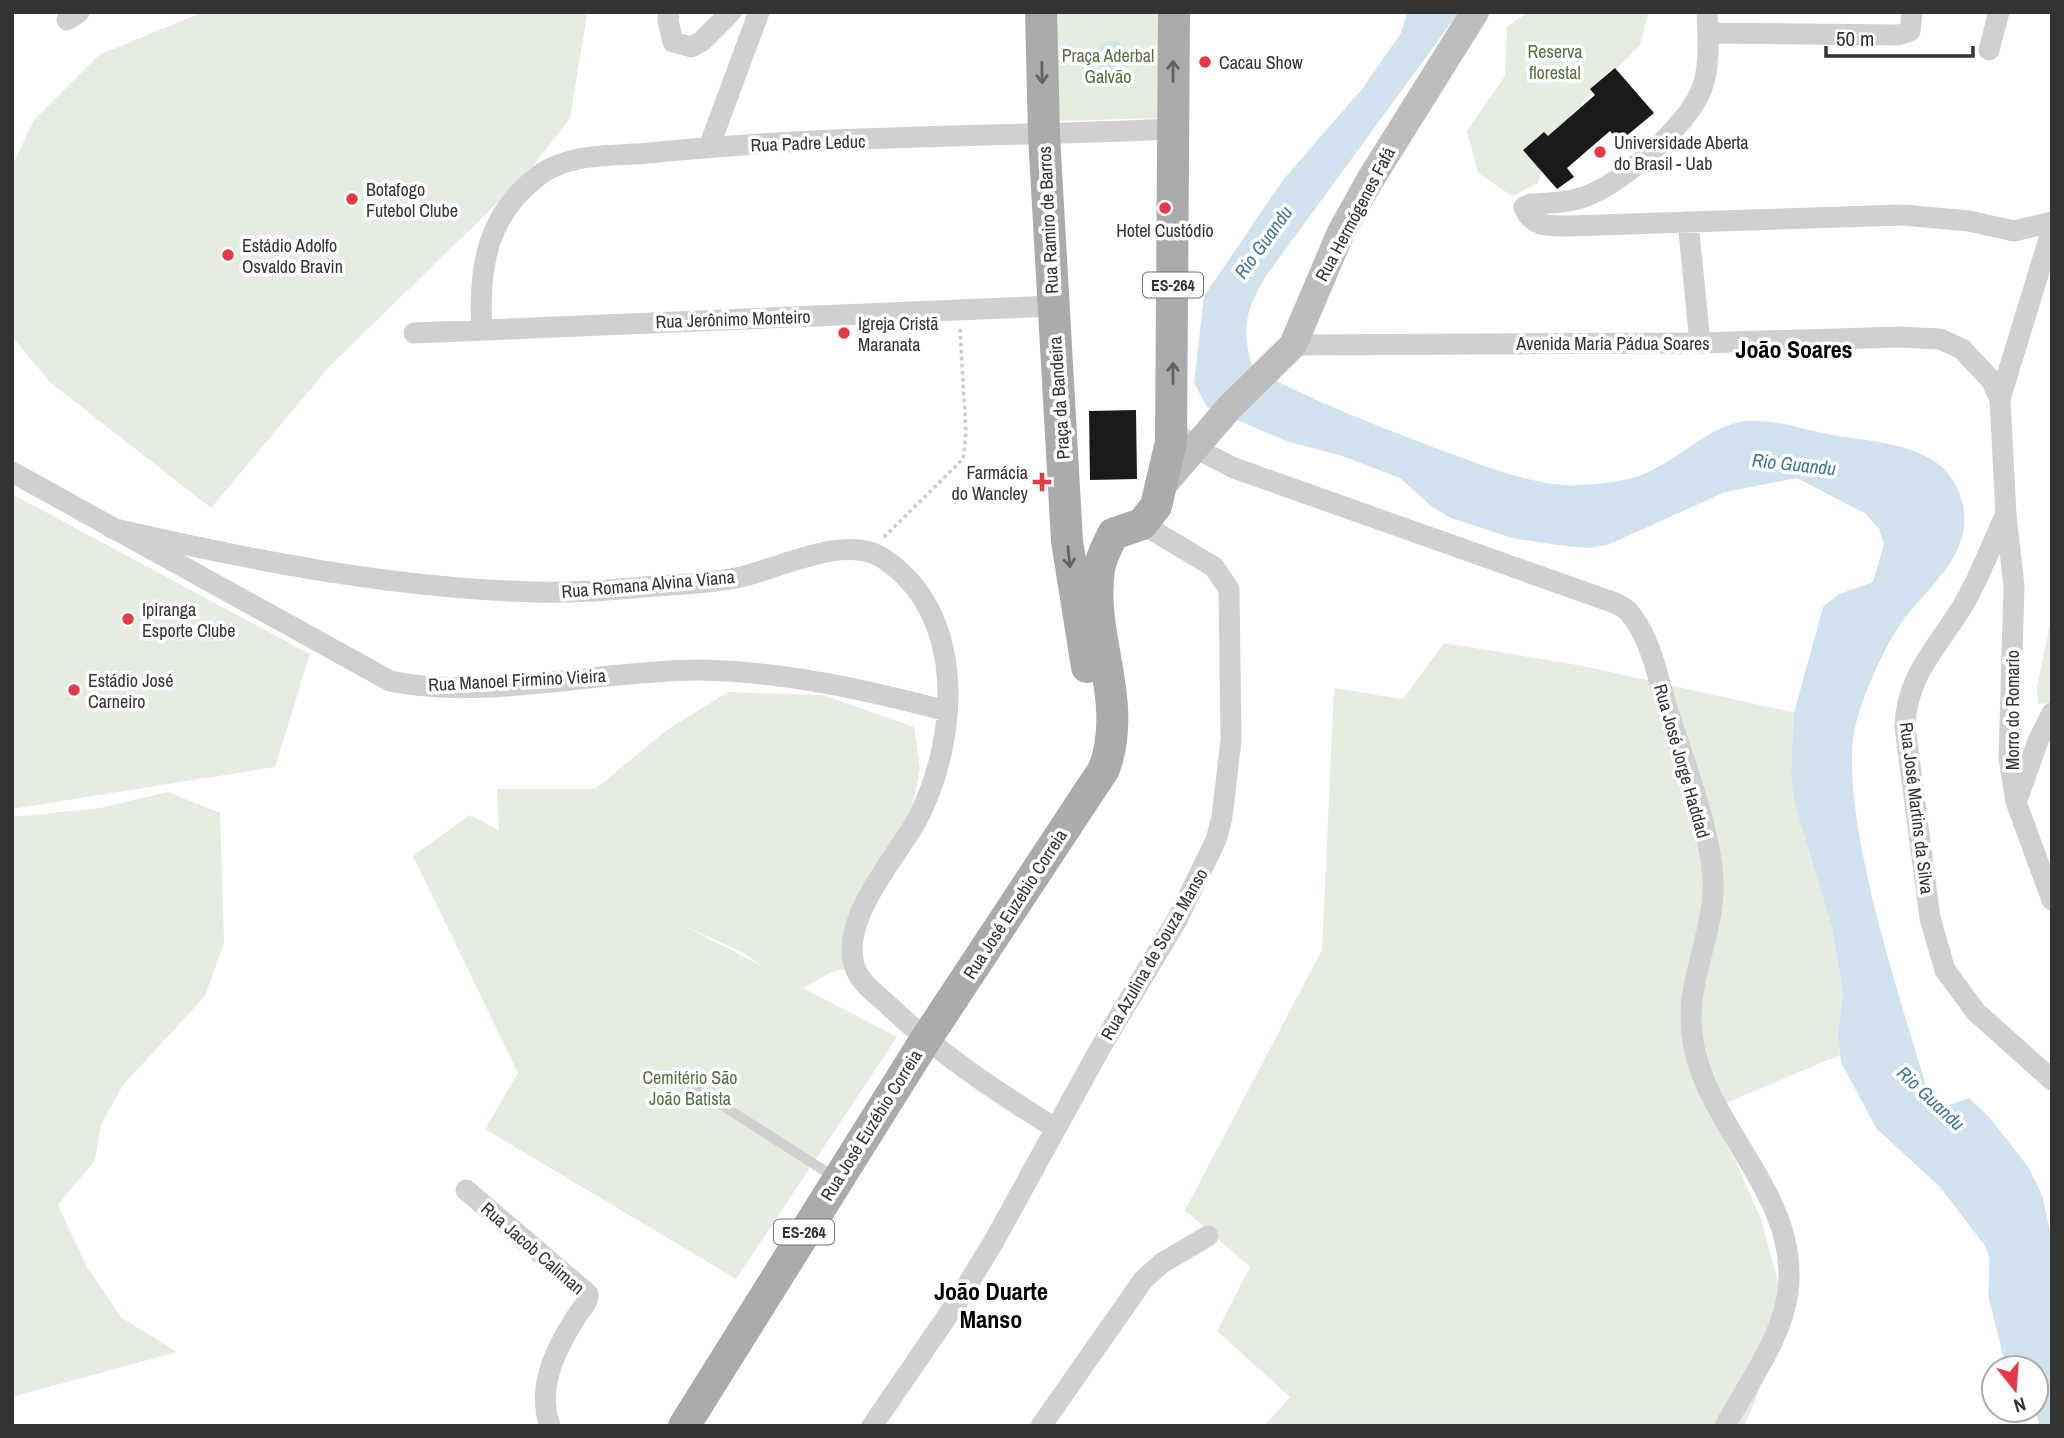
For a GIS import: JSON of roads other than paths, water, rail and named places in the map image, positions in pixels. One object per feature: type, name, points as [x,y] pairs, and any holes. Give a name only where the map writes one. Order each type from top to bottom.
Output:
[{"type":"main road","name":"Rua Ramiro de Barros","points":[[1041,12],[1053,306]]},
{"type":"main road","name":"ES-264","points":[[1128,529],[1156,506],[1179,439],[1173,129],[1174,12]]},
{"type":"main road","name":"Praça da Bandeira","points":[[1053,306],[1065,489]]},
{"type":"main road","points":[[1065,489],[1085,516],[1128,529]]},
{"type":"main road","points":[[1065,489],[1069,563],[1104,769]]},
{"type":"main road","name":"Rua José Euzebio Correia","points":[[926,1039],[1104,769],[1112,749],[1115,717],[1099,598],[1099,569],[1128,529]]},
{"type":"main road","name":"Rua José Euzébio Correia","points":[[684,1426],[926,1039]]},
{"type":"street","points":[[669,12],[667,21],[673,42],[691,47],[698,45],[731,12]]},
{"type":"street","points":[[709,146],[759,12]]},
{"type":"street","name":"Rua Hermógenes Fafá","points":[[1179,439],[1229,408],[1293,345],[1341,232],[1370,180],[1475,12]]},
{"type":"street","points":[[1912,12],[1910,31],[1899,35],[1707,23],[1706,69],[1701,91],[1689,112],[1667,136],[1630,168],[1586,196],[1524,207],[1530,220],[1540,225],[1903,215],[1969,221],[2014,230],[2052,222]]},
{"type":"street","points":[[1989,50],[1999,12]]},
{"type":"street","name":"Rua Padre Leduc","points":[[482,329],[482,274],[487,244],[498,222],[514,200],[541,174],[572,161],[709,146],[1173,129]]},
{"type":"street","points":[[1688,222],[1700,342]]},
{"type":"street","points":[[2000,399],[2052,229]]},
{"type":"street","name":"Rua Jerônimo Monteiro","points":[[414,333],[1053,306]]},
{"type":"street","name":"Avenida Maria Pádua Soares","points":[[1293,345],[1700,342],[1899,337],[1940,339],[1962,349],[1980,365],[2000,399],[2006,514]]},
{"type":"street","name":"Rua José Jorge Haddad","points":[[1179,439],[1234,468],[1615,603],[1627,610],[1634,620],[1651,653],[1685,757],[1709,856],[1713,892],[1691,1017],[1696,1056],[1710,1095],[1772,1206],[1783,1234],[1789,1274],[1788,1289],[1778,1325],[1725,1426]]},
{"type":"street","name":"Rua Manoel Firmino Vieira","points":[[12,472],[390,681],[412,685],[479,686],[700,670],[791,679],[876,692],[947,711]]},
{"type":"street","name":"Morro do Romario","points":[[2006,514],[2014,586],[2009,746],[2016,802],[2052,900]]},
{"type":"street","name":"Rua José Martins da Silva","points":[[2006,514],[1955,617],[1916,675],[1906,702],[1905,727],[1930,918],[1941,961],[1968,1004],[2052,1080]]},
{"type":"street","name":"Rua Romana Alvina Viana","points":[[111,527],[219,552],[355,576],[432,586],[537,592],[735,578],[827,552],[870,551],[904,576],[938,629],[946,656],[947,711]]},
{"type":"street","name":"Rua Azulina de Souza Manso","points":[[872,1426],[963,1292],[1177,920],[1207,862],[1222,817],[1231,740],[1229,589],[1219,571],[1128,529]]},
{"type":"street","points":[[947,711],[943,753],[921,813],[870,895],[855,927],[853,960],[863,982],[926,1039],[990,1088],[1055,1128]]},
{"type":"street","points":[[2016,802],[2038,741],[2052,713]]},
{"type":"street","name":"Rua Jacob Caliman","points":[[466,1190],[588,1294],[588,1302],[562,1340],[549,1370],[545,1397],[550,1426]]},
{"type":"street","points":[[1041,1426],[1144,1279],[1161,1263],[1208,1236]]},
{"type":"lane","points":[[673,1074],[838,1179]]},
{"type":"water","points":[[1407,12],[1459,12],[1266,276],[1253,300],[1247,321],[1247,343],[1253,369],[1319,401],[1410,438],[1507,473],[1553,484],[1597,484],[1638,476],[1721,428],[1735,423],[1758,421],[1911,450],[1944,469],[1956,485],[1963,505],[1961,542],[1943,573],[1896,631],[1869,686],[1857,720],[1852,755],[1854,799],[1873,900],[1925,1083],[1937,1104],[1949,1105],[1969,1098],[1990,1118],[2029,1168],[2042,1195],[2052,1239],[2052,1426],[2039,1424],[2050,1424],[2050,1354],[2021,1354],[1995,1259],[1940,1187],[1876,1128],[1841,1062],[1838,1033],[1843,993],[1832,928],[1794,802],[1791,777],[1794,713],[1823,607],[1839,594],[1873,582],[1884,544],[1879,529],[1866,514],[1797,478],[1725,492],[1610,544],[1589,548],[1512,538],[1451,518],[1431,506],[1400,478],[1342,456],[1286,441],[1207,407],[1194,383],[1204,296],[1283,180],[1362,89],[1401,33]]},
{"type":"water","points":[[1112,41],[1123,45],[1127,56],[1123,67],[1112,71],[1101,67],[1097,56],[1101,45]]},
{"type":"waterway","name":"Rio Guandu","points":[[2003,1243],[2007,1256],[2006,1295],[2021,1354]]},
{"type":"place","name":"Cacau Show","points":[[1205,62]]},
{"type":"place","name":"Universidade Aberta do Brasil - Uab","points":[[1600,152]]},
{"type":"place","name":"Botafogo Futebol Clube","points":[[352,199]]},
{"type":"place","name":"Hotel Custódio","points":[[1165,208]]},
{"type":"place","name":"Estádio Adolfo Osvaldo Bravin","points":[[228,255]]},
{"type":"place","name":"Igreja Cristã Maranata","points":[[844,333]]},
{"type":"place","name":"Farmácia do Wancley","points":[[1042,482]]},
{"type":"place","name":"Ipiranga Esporte Clube","points":[[128,619]]},
{"type":"place","name":"Estádio José Carneiro","points":[[74,690]]},
{"type":"district","name":"João Soares","points":[[1794,349]]},
{"type":"district","name":"João Duarte Manso","points":[[991,1305]]},
{"type":"park label","name":"Reserva florestal","points":[[1555,61]]},
{"type":"park label","name":"Praça Aderbal Galvão","points":[[1108,65]]},
{"type":"park label","name":"Cemitério São João Batista","points":[[690,1087]]}]
